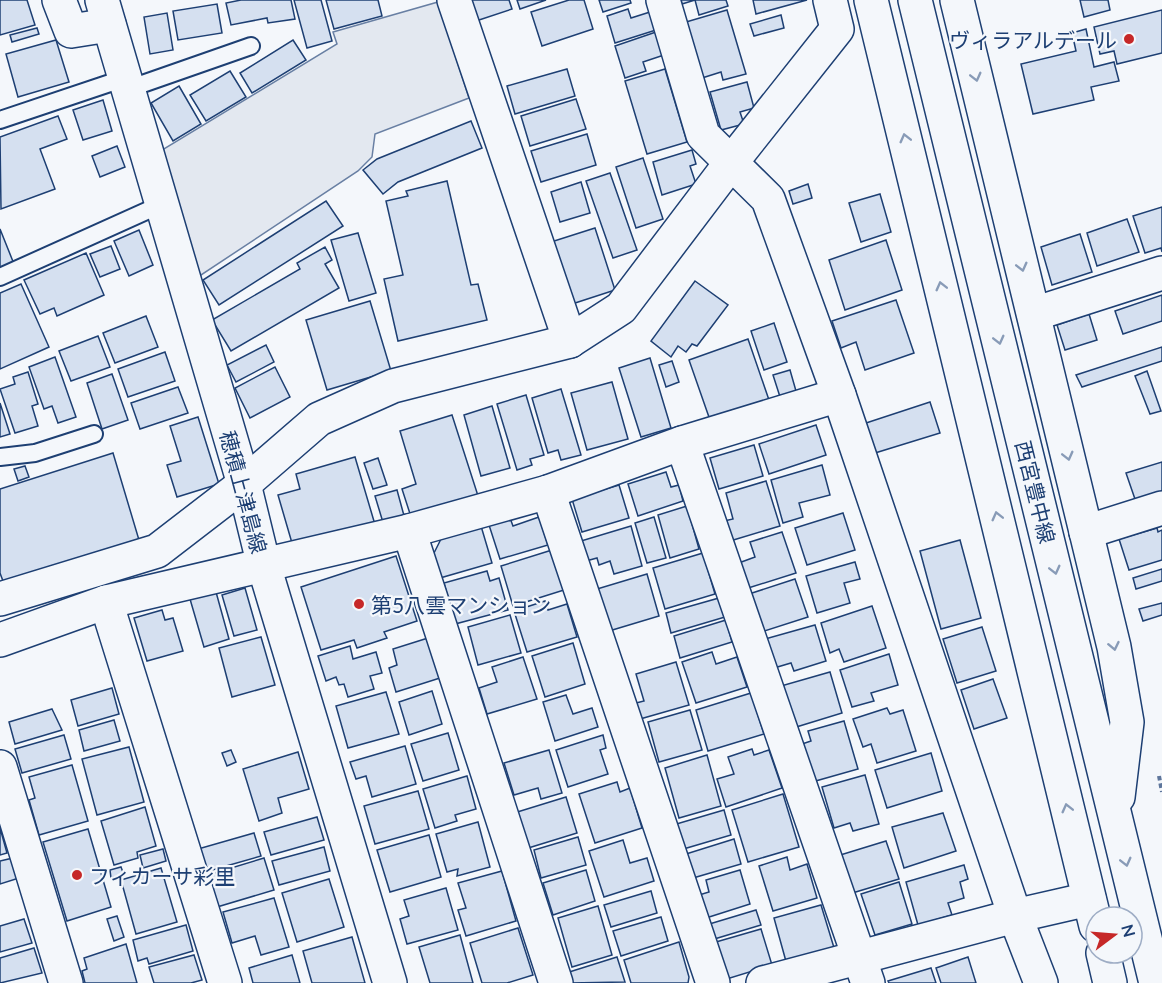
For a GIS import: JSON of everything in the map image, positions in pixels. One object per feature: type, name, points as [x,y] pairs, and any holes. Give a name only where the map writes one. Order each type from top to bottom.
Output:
[{"type":"street","points":[[59,0],[71,31],[106,12]]},
{"type":"street","points":[[454,0],[570,341]]},
{"type":"street","points":[[663,0],[703,135],[729,164],[768,199],[839,395],[1015,916],[1041,983]]},
{"type":"street","points":[[0,599],[157,551],[244,484],[319,419],[393,386],[570,341],[621,308],[729,164],[837,29],[830,0]]},
{"type":"street","name":"西宮豊中線","points":[[871,0],[1091,905]]},
{"type":"street","name":"西宮豊中線","points":[[915,0],[1156,983]]},
{"type":"street","points":[[957,0],[1114,648],[1127,722],[1115,816]]},
{"type":"street","name":"穂積上津島線","points":[[106,12],[244,484],[264,566],[390,983]]},
{"type":"street","points":[[1034,314],[1162,273]]},
{"type":"street","points":[[0,640],[106,602],[409,531],[548,492],[682,443],[839,395]]},
{"type":"street","points":[[682,443],[864,970]]},
{"type":"street","points":[[548,492],[713,983]]},
{"type":"street","points":[[1086,532],[1162,508]]},
{"type":"street","points":[[409,531],[556,983]]},
{"type":"street","points":[[106,602],[225,983]]},
{"type":"street","points":[[0,767],[66,983]]},
{"type":"street","points":[[763,983],[864,970],[1015,916],[1084,913]]},
{"type":"street","points":[[1106,965],[1110,983]]},
{"type":"lane","points":[[0,120],[251,46]]},
{"type":"lane","points":[[0,277],[162,204]]},
{"type":"lane","points":[[0,457],[35,453],[94,434]]},
{"type":"shaded area","points":[[438,2],[469,98],[375,134],[372,157],[358,171],[198,277],[162,150],[337,44],[333,32]]},
{"type":"building","points":[[0,0],[27,0],[35,25],[0,35]]},
{"type":"building","points":[[241,0],[291,0],[295,19],[268,23],[267,18],[231,25],[226,3]]},
{"type":"building","points":[[294,0],[321,0],[332,41],[307,48]]},
{"type":"building","points":[[326,0],[378,0],[382,16],[334,29]]},
{"type":"building","points":[[469,0],[509,0],[512,9],[476,21]]},
{"type":"building","points":[[517,0],[546,0],[520,9]]},
{"type":"building","points":[[569,0],[584,0],[593,29],[542,46],[531,12]]},
{"type":"building","points":[[599,0],[630,0],[631,3],[603,12]]},
{"type":"building","points":[[681,0],[695,0],[682,4]]},
{"type":"building","points":[[695,0],[726,0],[728,6],[699,15]]},
{"type":"building","points":[[753,0],[807,0],[756,14]]},
{"type":"building","points":[[1080,0],[1108,0],[1110,10],[1084,17]]},
{"type":"building","points":[[217,4],[222,33],[178,40],[173,11]]},
{"type":"building","points":[[628,9],[631,18],[650,12],[656,30],[615,43],[607,16]]},
{"type":"building","points":[[727,10],[746,74],[723,80],[721,72],[702,78],[686,22]]},
{"type":"building","name":"ヴィラアルデール","points":[[1162,10],[1162,53],[1117,64],[1114,51],[1100,54],[1094,27]]},
{"type":"building","points":[[167,13],[173,50],[150,54],[144,17]]},
{"type":"building","points":[[781,15],[784,28],[754,36],[750,24]]},
{"type":"building","points":[[37,28],[39,34],[12,42],[10,35]]},
{"type":"building","points":[[1086,29],[1094,67],[1114,62],[1119,81],[1091,87],[1094,100],[1033,114],[1021,64],[1076,51],[1072,33]]},
{"type":"building","points":[[656,32],[664,55],[643,62],[646,71],[625,78],[615,46]]},
{"type":"building","points":[[56,40],[69,82],[18,97],[6,54]]},
{"type":"building","points":[[293,40],[306,60],[252,93],[240,73]]},
{"type":"building","points":[[567,69],[575,96],[515,114],[507,86]]},
{"type":"building","points":[[665,69],[687,142],[647,154],[625,81]]},
{"type":"building","points":[[230,71],[246,97],[206,121],[190,95]]},
{"type":"building","points":[[747,82],[754,108],[740,112],[744,124],[721,130],[710,92]]},
{"type":"building","points":[[179,86],[201,124],[173,141],[151,103]]},
{"type":"building","points":[[576,99],[586,129],[530,146],[521,116]]},
{"type":"building","points":[[103,100],[112,131],[83,140],[73,110]]},
{"type":"building","points":[[58,116],[67,139],[40,149],[55,189],[1,209],[0,137]]},
{"type":"building","points":[[471,121],[482,148],[398,182],[383,194],[363,170],[377,159]]},
{"type":"building","points":[[587,134],[596,165],[541,182],[531,151]]},
{"type":"building","points":[[117,146],[125,167],[100,177],[92,156]]},
{"type":"building","points":[[692,150],[696,164],[690,166],[696,184],[662,195],[653,162]]},
{"type":"building","points":[[643,158],[663,219],[636,228],[616,167]]},
{"type":"building","points":[[610,173],[637,250],[613,258],[586,181]]},
{"type":"building","points":[[447,181],[471,285],[478,284],[487,320],[398,341],[384,279],[403,275],[386,201],[408,196],[406,191]]},
{"type":"building","points":[[581,182],[590,213],[560,222],[551,192]]},
{"type":"building","points":[[808,184],[812,198],[793,204],[789,191]]},
{"type":"building","points":[[880,194],[891,232],[861,242],[849,203]]},
{"type":"building","points":[[326,201],[343,226],[219,305],[203,280]]},
{"type":"building","points":[[1162,207],[1162,252],[1161,248],[1145,253],[1133,216]]},
{"type":"building","points":[[1127,219],[1139,252],[1097,266],[1087,233]]},
{"type":"building","points":[[595,228],[615,290],[572,304],[551,242]]},
{"type":"building","points":[[0,229],[14,264],[0,270]]},
{"type":"building","points":[[139,230],[153,265],[129,276],[114,241]]},
{"type":"building","points":[[358,233],[376,293],[349,301],[331,240]]},
{"type":"building","points":[[1080,234],[1092,272],[1052,285],[1041,247]]},
{"type":"building","points":[[886,240],[902,290],[845,310],[829,260]]},
{"type":"building","points":[[111,246],[120,269],[100,277],[90,254]]},
{"type":"building","points":[[325,247],[332,260],[325,264],[339,288],[231,351],[212,320],[300,269],[297,263]]},
{"type":"building","points":[[86,253],[104,295],[57,316],[54,308],[40,314],[24,280]]},
{"type":"building","points":[[695,281],[728,305],[697,346],[692,344],[686,352],[678,346],[671,357],[651,341]]},
{"type":"building","points":[[21,284],[49,347],[0,369],[0,293]]},
{"type":"building","points":[[1162,295],[1162,321],[1123,334],[1115,311]]},
{"type":"building","points":[[896,300],[914,353],[865,370],[856,342],[841,348],[832,321]]},
{"type":"building","points":[[370,301],[391,371],[327,390],[306,320]]},
{"type":"building","points":[[1089,314],[1097,340],[1065,350],[1057,325]]},
{"type":"building","points":[[146,316],[158,347],[115,363],[103,333]]},
{"type":"building","points":[[774,323],[787,362],[764,370],[751,331]]},
{"type":"building","points":[[98,336],[110,367],[71,381],[59,351]]},
{"type":"building","points":[[748,339],[769,400],[710,420],[689,360]]},
{"type":"building","points":[[266,345],[274,362],[236,382],[227,365]]},
{"type":"building","points":[[1162,347],[1162,361],[1082,387],[1076,375]]},
{"type":"building","points":[[165,352],[175,381],[128,397],[118,369]]},
{"type":"building","points":[[55,357],[76,417],[58,423],[52,406],[44,409],[29,367]]},
{"type":"building","points":[[650,358],[671,428],[641,437],[619,368]]},
{"type":"building","points":[[672,361],[679,382],[666,387],[659,365]]},
{"type":"building","points":[[275,367],[290,397],[250,418],[235,388]]},
{"type":"building","points":[[790,370],[798,398],[782,403],[773,375]]},
{"type":"building","points":[[1147,371],[1161,411],[1150,414],[1135,376]]},
{"type":"building","points":[[28,372],[38,404],[32,406],[38,426],[15,433],[0,389],[15,384],[13,377]]},
{"type":"building","points":[[112,374],[128,420],[102,429],[87,383]]},
{"type":"building","points":[[612,382],[628,439],[587,450],[571,393]]},
{"type":"building","points":[[178,387],[188,413],[140,429],[131,403]]},
{"type":"building","points":[[561,389],[581,455],[561,460],[558,450],[548,453],[532,398]]},
{"type":"building","points":[[526,395],[544,455],[530,459],[532,465],[517,470],[497,404]]},
{"type":"building","points":[[930,402],[940,433],[875,453],[866,423]]},
{"type":"building","points":[[0,403],[10,434],[0,437]]},
{"type":"building","points":[[492,406],[510,468],[481,476],[464,415]]},
{"type":"building","points":[[452,415],[480,502],[413,523],[402,489],[416,484],[400,431]]},
{"type":"building","points":[[198,417],[219,484],[177,497],[167,465],[181,461],[170,426]]},
{"type":"building","points":[[816,425],[826,455],[769,474],[759,444]]},
{"type":"building","points":[[754,445],[763,476],[719,489],[710,458]]},
{"type":"building","points":[[113,453],[139,540],[3,581],[0,573],[0,489]]},
{"type":"building","points":[[355,457],[376,528],[342,538],[340,530],[292,543],[278,495],[300,489],[296,474]]},
{"type":"building","points":[[378,458],[387,485],[373,489],[364,463]]},
{"type":"building","points":[[1162,462],[1162,494],[1136,502],[1126,473]]},
{"type":"building","points":[[822,465],[830,495],[799,503],[803,517],[783,523],[771,480]]},
{"type":"building","points":[[25,466],[29,477],[18,481],[14,469]]},
{"type":"building","points":[[666,472],[671,487],[679,485],[683,501],[638,516],[628,484]]},
{"type":"building","points":[[766,481],[780,526],[730,541],[724,521],[733,519],[726,493]]},
{"type":"building","points":[[619,485],[629,518],[582,532],[572,499]]},
{"type":"building","points":[[397,490],[406,523],[385,529],[375,496]]},
{"type":"building","points":[[687,506],[699,549],[670,558],[658,515]]},
{"type":"building","points":[[843,513],[855,550],[807,565],[795,528]]},
{"type":"building","points":[[539,517],[548,545],[500,559],[489,525],[510,518],[513,526]]},
{"type":"building","points":[[654,517],[666,558],[647,563],[635,523]]},
{"type":"building","points":[[481,526],[492,563],[440,578],[433,555],[441,539]]},
{"type":"building","points":[[631,526],[642,566],[614,574],[610,561],[599,565],[597,558],[586,561],[581,541]]},
{"type":"building","points":[[1157,528],[1158,532],[1162,530],[1162,560],[1129,570],[1119,539]]},
{"type":"building","points":[[782,532],[796,573],[745,589],[736,564],[755,557],[750,542]]},
{"type":"building","points":[[960,540],[981,618],[941,629],[920,551]]},
{"type":"building","points":[[552,550],[564,590],[513,606],[501,566]]},
{"type":"building","points":[[703,553],[715,594],[665,609],[653,568]]},
{"type":"building","name":"第5八雲マンション","points":[[396,556],[417,621],[384,632],[387,638],[357,648],[354,640],[321,650],[301,587]]},
{"type":"building","points":[[855,562],[860,579],[844,583],[850,603],[817,613],[806,576]]},
{"type":"building","points":[[1162,569],[1162,581],[1136,589],[1133,578]]},
{"type":"building","points":[[487,571],[490,581],[499,578],[508,610],[455,624],[444,583]]},
{"type":"building","points":[[647,574],[659,616],[609,631],[597,589]]},
{"type":"building","points":[[795,579],[808,617],[761,632],[749,594]]},
{"type":"building","points":[[245,588],[257,630],[234,636],[222,595]]},
{"type":"building","points":[[216,592],[229,639],[204,647],[190,599]]},
{"type":"building","points":[[719,598],[725,617],[671,633],[666,613]]},
{"type":"building","points":[[545,601],[548,610],[567,604],[577,637],[527,652],[514,611]]},
{"type":"building","points":[[1162,603],[1162,615],[1143,621],[1139,609]]},
{"type":"building","points":[[872,606],[886,648],[844,662],[839,649],[830,653],[821,623]]},
{"type":"building","points":[[162,610],[165,620],[173,618],[183,651],[147,661],[134,618]]},
{"type":"building","points":[[510,615],[521,653],[478,665],[468,627]]},
{"type":"building","points":[[726,620],[732,642],[680,658],[674,636]]},
{"type":"building","points":[[815,625],[826,661],[794,671],[791,663],[774,668],[765,639]]},
{"type":"building","points":[[982,627],[996,671],[957,683],[943,639]]},
{"type":"building","points":[[261,637],[275,685],[232,697],[219,648]]},
{"type":"building","points":[[428,638],[440,678],[396,692],[389,668],[397,665],[393,649]]},
{"type":"building","points":[[573,643],[585,684],[545,697],[532,656]]},
{"type":"building","points":[[350,646],[353,659],[376,652],[382,673],[370,676],[374,689],[348,697],[344,684],[339,685],[336,677],[326,681],[318,656]]},
{"type":"building","points":[[712,652],[716,664],[737,657],[747,687],[696,703],[682,662]]},
{"type":"building","points":[[889,654],[898,685],[871,693],[874,701],[852,707],[840,670]]},
{"type":"building","points":[[523,657],[537,699],[487,714],[479,688],[497,682],[492,667]]},
{"type":"building","points":[[676,662],[689,705],[640,719],[636,703],[644,701],[636,674]]},
{"type":"building","points":[[830,672],[842,713],[793,728],[781,686]]},
{"type":"building","points":[[993,679],[1007,718],[974,729],[961,690]]},
{"type":"building","points":[[112,688],[119,714],[78,726],[71,700]]},
{"type":"building","points":[[432,691],[442,724],[409,735],[399,702]]},
{"type":"building","points":[[386,692],[399,734],[348,748],[336,706]]},
{"type":"building","points":[[751,693],[764,734],[708,751],[696,710]]},
{"type":"building","points":[[566,695],[573,714],[592,708],[598,727],[555,741],[543,702]]},
{"type":"building","points":[[887,708],[890,714],[903,710],[916,751],[877,763],[871,744],[863,747],[853,719]]},
{"type":"building","points":[[52,709],[62,730],[15,744],[9,722]]},
{"type":"building","points":[[690,710],[702,750],[659,762],[648,722]]},
{"type":"building","points":[[114,720],[120,741],[84,751],[79,730]]},
{"type":"building","points":[[844,721],[858,769],[812,782],[802,744],[811,741],[808,731]]},
{"type":"building","points":[[448,733],[459,770],[423,781],[411,744]]},
{"type":"building","points":[[64,735],[71,759],[22,773],[15,749]]},
{"type":"building","points":[[603,735],[606,748],[600,750],[608,774],[568,787],[556,750]]},
{"type":"building","points":[[405,746],[416,784],[372,797],[366,776],[356,779],[350,762]]},
{"type":"building","points":[[129,747],[144,802],[97,815],[82,759]]},
{"type":"building","points":[[752,749],[754,755],[769,750],[782,788],[726,807],[717,779],[734,774],[728,757]]},
{"type":"building","points":[[231,750],[236,762],[227,766],[222,753]]},
{"type":"building","points":[[549,750],[562,793],[541,799],[538,788],[514,795],[504,763]]},
{"type":"building","points":[[298,752],[309,789],[278,798],[282,813],[259,821],[243,769]]},
{"type":"building","points":[[931,753],[942,791],[887,808],[875,770]]},
{"type":"building","points":[[707,755],[721,806],[679,818],[665,768]]},
{"type":"building","points":[[72,765],[88,821],[39,835],[29,800],[35,798],[29,777]]},
{"type":"building","points":[[865,775],[879,824],[853,831],[850,823],[834,828],[822,787]]},
{"type":"building","points":[[467,776],[476,809],[455,815],[457,821],[435,828],[423,789]]},
{"type":"building","points":[[617,782],[620,792],[630,788],[642,828],[595,843],[579,794]]},
{"type":"building","points":[[418,791],[429,829],[375,844],[364,806]]},
{"type":"building","points":[[783,794],[799,847],[748,862],[732,810]]},
{"type":"building","points":[[566,797],[577,833],[525,849],[514,813]]},
{"type":"building","points":[[145,807],[156,846],[137,852],[138,858],[114,865],[101,821]]},
{"type":"building","points":[[724,810],[731,835],[680,850],[673,825]]},
{"type":"building","points":[[943,813],[956,851],[904,868],[892,827]]},
{"type":"building","points":[[317,817],[324,840],[271,855],[264,832]]},
{"type":"building","points":[[478,822],[490,867],[457,876],[458,869],[447,872],[436,834]]},
{"type":"building","points":[[0,828],[7,853],[0,855]]},
{"type":"building","name":"フィカーサ彩里","points":[[88,829],[111,907],[67,921],[43,842]]},
{"type":"building","points":[[254,833],[261,856],[205,872],[198,849]]},
{"type":"building","points":[[429,835],[441,877],[390,892],[377,850]]},
{"type":"building","points":[[578,837],[586,865],[541,878],[534,850]]},
{"type":"building","points":[[734,839],[741,864],[693,878],[686,854]]},
{"type":"building","points":[[623,840],[630,863],[647,858],[654,881],[604,897],[589,851]]},
{"type":"building","points":[[886,841],[899,879],[849,894],[837,856]]},
{"type":"building","points":[[324,847],[330,871],[279,885],[272,861]]},
{"type":"building","points":[[163,849],[166,861],[143,868],[140,855]]},
{"type":"building","points":[[787,857],[790,870],[807,864],[817,898],[773,911],[759,866]]},
{"type":"building","points":[[13,858],[19,878],[0,884],[0,861]]},
{"type":"building","points":[[264,858],[274,890],[217,907],[208,875]]},
{"type":"building","points":[[964,865],[968,879],[960,882],[964,898],[948,903],[952,915],[918,925],[906,882]]},
{"type":"building","points":[[121,867],[124,875],[111,878],[110,870]]},
{"type":"building","points":[[161,868],[177,922],[136,934],[121,880]]},
{"type":"building","points":[[586,870],[595,901],[553,915],[543,883]]},
{"type":"building","points":[[740,870],[750,904],[706,918],[699,895],[709,892],[706,880]]},
{"type":"building","points":[[502,871],[516,921],[466,936],[458,910],[466,908],[458,883]]},
{"type":"building","points":[[329,879],[344,927],[297,942],[282,893]]},
{"type":"building","points":[[899,882],[912,924],[875,935],[861,894]]},
{"type":"building","points":[[446,888],[458,930],[407,944],[400,919],[409,916],[404,900]]},
{"type":"building","points":[[651,891],[657,913],[611,927],[604,905]]},
{"type":"building","points":[[274,898],[289,947],[261,955],[255,936],[232,943],[223,912]]},
{"type":"building","points":[[821,905],[835,951],[787,965],[774,918]]},
{"type":"building","points":[[598,906],[612,955],[572,967],[558,918]]},
{"type":"building","points":[[756,910],[761,925],[711,940],[706,925]]},
{"type":"building","points":[[117,916],[124,937],[114,941],[107,919]]},
{"type":"building","points":[[661,917],[668,941],[621,956],[613,931]]},
{"type":"building","points":[[24,919],[32,943],[0,952],[0,926]]},
{"type":"building","points":[[186,925],[193,951],[149,964],[147,958],[138,961],[133,940]]},
{"type":"building","points":[[518,928],[533,975],[507,983],[482,983],[470,943]]},
{"type":"building","points":[[761,929],[772,965],[730,978],[719,975],[709,944]]},
{"type":"building","points":[[460,935],[473,983],[430,983],[419,947]]},
{"type":"building","points":[[352,937],[365,983],[312,983],[303,951]]},
{"type":"building","points":[[679,942],[689,977],[688,983],[631,983],[624,960]]},
{"type":"building","points":[[126,944],[137,983],[85,983],[82,971],[87,969],[84,958]]},
{"type":"building","points":[[34,948],[42,973],[0,983],[0,958]]},
{"type":"building","points":[[194,955],[202,980],[191,983],[154,983],[149,967]]},
{"type":"building","points":[[292,955],[300,983],[253,983],[249,968]]},
{"type":"building","points":[[617,957],[625,982],[569,983],[566,973]]},
{"type":"building","points":[[968,957],[976,983],[941,983],[936,968]]},
{"type":"building","points":[[931,968],[936,983],[889,983],[888,981]]},
{"type":"place","name":"ヴィラアルデール","points":[[1129,39]]},
{"type":"place","name":"第5八雲マンション","points":[[359,604]]},
{"type":"place","name":"フィカーサ彩里","points":[[77,875]]}]
